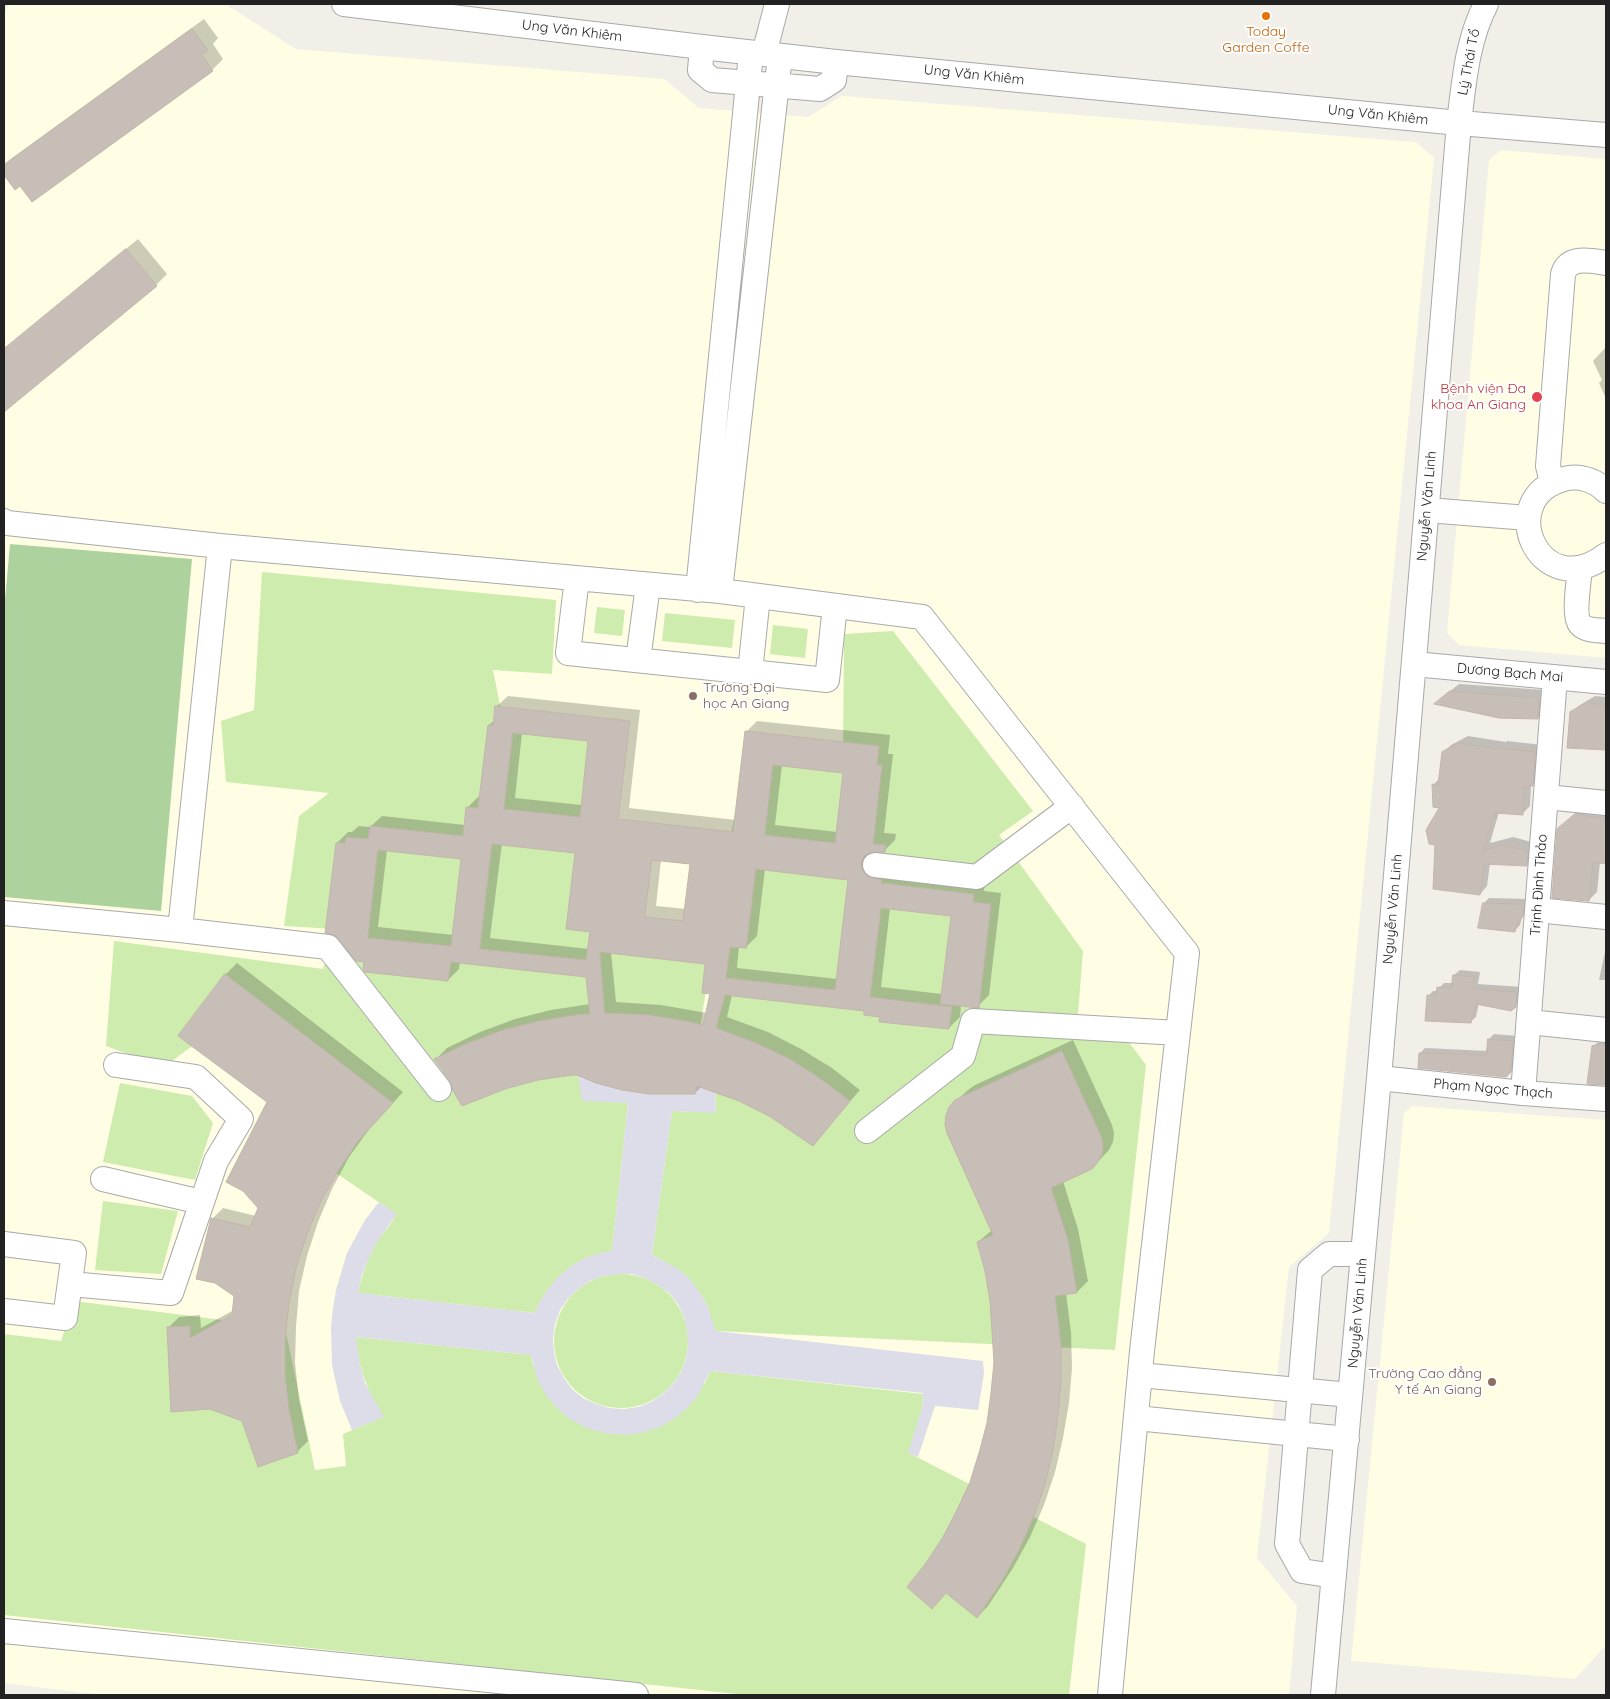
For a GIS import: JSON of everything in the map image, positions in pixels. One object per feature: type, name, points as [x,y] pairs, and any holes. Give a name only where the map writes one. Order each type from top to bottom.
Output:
[{"type":"street","name":"Ung Văn Khiêm","points":[[344,4],[458,10],[702,47],[836,62],[1458,123],[1606,135]]},
{"type":"street","points":[[709,591],[748,83],[765,54],[777,4]]},
{"type":"street","name":"Lý Thái Tổ","points":[[1458,123],[1465,68],[1476,23],[1486,4]]},
{"type":"street","points":[[702,47],[700,70],[712,80],[820,89],[834,80],[836,62]]},
{"type":"street","points":[[709,591],[777,86],[765,54]]},
{"type":"street","name":"Nguyễn Văn Linh","points":[[1323,1695],[1379,1078],[1458,123]]},
{"type":"street","points":[[1555,481],[1550,474],[1548,466],[1563,274],[1565,268],[1576,261],[1606,263]]},
{"type":"street","points":[[1606,491],[1600,485],[1586,479],[1570,477],[1555,481],[1537,497],[1528,518],[1529,532],[1533,545],[1542,556],[1553,564],[1566,569],[1580,569],[1595,564],[1606,556]]},
{"type":"street","points":[[1427,510],[1528,518]]},
{"type":"street","points":[[4,521],[7,523],[220,546],[758,596],[922,617],[1187,953],[1140,1375],[1110,1695]]},
{"type":"street","points":[[180,930],[220,546]]},
{"type":"street","points":[[1580,569],[1577,615],[1580,623],[1588,629],[1606,631]]},
{"type":"street","points":[[577,578],[568,653],[827,680],[835,606]]},
{"type":"street","points":[[638,660],[648,585]]},
{"type":"street","points":[[750,672],[758,596]]},
{"type":"street","name":"Dương Bạch Mai","points":[[1414,664],[1606,682]]},
{"type":"street","name":"Trịnh Đình Thảo","points":[[1523,1093],[1555,677]]},
{"type":"street","points":[[1546,797],[1606,803]]},
{"type":"street","points":[[875,865],[977,877],[1072,806]]},
{"type":"street","points":[[1537,910],[1606,917]]},
{"type":"street","points":[[4,913],[328,947],[440,1089]]},
{"type":"street","points":[[867,1131],[963,1056],[973,1021],[1178,1033]]},
{"type":"street","points":[[1529,1022],[1606,1030]]},
{"type":"street","points":[[70,1284],[170,1293],[216,1161],[241,1119],[196,1077],[116,1065]]},
{"type":"street","name":"Phạm Ngọc Thạch","points":[[1379,1078],[1523,1093],[1606,1099]]},
{"type":"street","points":[[103,1179],[201,1202]]},
{"type":"street","points":[[4,1244],[74,1253],[65,1318],[4,1311]]},
{"type":"street","points":[[1334,1576],[1302,1571],[1287,1544],[1310,1270],[1329,1254],[1363,1254]]},
{"type":"street","points":[[1140,1375],[1350,1395]]},
{"type":"street","points":[[1136,1418],[1347,1439]]},
{"type":"street","points":[[4,1632],[636,1695]]},
{"type":"shaded area","name":"Trường Đại học An Giang","points":[[9,4],[225,4],[296,49],[664,79],[699,108],[808,117],[842,96],[1416,142],[1434,158],[1329,1233],[1289,1267],[1257,1558],[1297,1606],[1289,1695],[103,1695],[4,1683],[4,14]]},
{"type":"shaded area","name":"Bệnh viện Đa khoa An Giang","points":[[1501,150],[1606,159],[1606,658],[1459,645],[1447,633],[1489,160]]},
{"type":"shaded area","points":[[578,1075],[622,1090],[649,1094],[695,1094],[697,1086],[715,1092],[716,1113],[672,1111],[652,1255],[677,1268],[689,1278],[707,1305],[716,1331],[983,1361],[984,1374],[978,1410],[935,1406],[918,1457],[908,1453],[922,1408],[923,1393],[710,1371],[697,1397],[674,1419],[660,1427],[644,1432],[628,1435],[612,1434],[582,1426],[568,1418],[556,1407],[538,1381],[531,1355],[356,1337],[365,1383],[384,1417],[352,1430],[340,1401],[332,1365],[331,1327],[333,1308],[336,1290],[347,1253],[365,1220],[379,1202],[397,1214],[377,1242],[369,1258],[362,1275],[358,1293],[535,1313],[548,1289],[571,1266],[585,1258],[612,1251],[628,1103],[582,1101]],"holes":[[[632,1274],[658,1285],[669,1293],[678,1304],[684,1317],[687,1331],[686,1359],[681,1372],[673,1384],[651,1402],[638,1407],[624,1409],[609,1408],[583,1398],[572,1389],[564,1378],[557,1365],[554,1352],[555,1324],[560,1310],[568,1299],[590,1281],[604,1276]]]},
{"type":"shaded area","name":"Trường Cao đẳng Y tế An Giang","points":[[1412,1106],[1606,1120],[1606,1645],[1575,1679],[1351,1661],[1404,1113]]},
{"type":"green space","points":[[10,544],[192,559],[161,911],[4,897],[4,611]]},
{"type":"green space","points":[[262,572],[556,600],[552,674],[493,670],[502,715],[605,723],[619,925],[709,940],[748,750],[843,760],[844,634],[893,631],[1033,811],[999,835],[1083,951],[1076,1039],[1128,1041],[1146,1065],[1115,1350],[716,1331],[707,1305],[698,1290],[676,1269],[652,1255],[672,1111],[716,1112],[710,966],[698,1040],[573,1038],[628,1103],[612,1251],[587,1259],[565,1272],[548,1290],[535,1313],[358,1293],[371,1253],[396,1214],[320,1162],[330,1112],[199,1041],[164,1067],[106,1046],[114,941],[323,969],[335,929],[284,926],[299,816],[329,793],[226,782],[221,721],[254,710]]},
{"type":"green space","points":[[597,607],[625,610],[622,636],[594,633]]},
{"type":"green space","points":[[665,613],[735,620],[732,648],[662,641]]},
{"type":"green space","points":[[773,625],[808,629],[805,658],[770,654]]},
{"type":"green space","points":[[120,1083],[192,1096],[213,1123],[195,1180],[103,1162]]},
{"type":"green space","points":[[103,1201],[178,1211],[161,1274],[95,1270]]},
{"type":"green space","points":[[621,1274],[647,1279],[669,1293],[683,1315],[688,1341],[683,1367],[669,1389],[647,1403],[621,1408],[595,1403],[573,1389],[559,1367],[554,1341],[559,1315],[573,1293],[595,1279]]},
{"type":"green space","points":[[74,1301],[285,1328],[315,1470],[346,1466],[343,1434],[383,1417],[364,1379],[355,1337],[531,1355],[533,1365],[596,1431],[705,1383],[710,1371],[923,1394],[922,1408],[909,1453],[1086,1544],[1069,1695],[746,1695],[4,1615],[4,1334],[61,1341]]},
{"type":"building","points":[[192,29],[208,50],[202,55],[213,71],[32,202],[20,186],[15,190],[4,175],[4,165]]},
{"type":"building","points":[[126,249],[157,286],[4,412],[4,349]]},
{"type":"building","points":[[1450,691],[1537,698],[1539,702],[1538,719],[1499,718],[1434,704]]},
{"type":"building","points":[[1586,703],[1606,705],[1606,750],[1567,748],[1570,712]]},
{"type":"building","points":[[495,706],[630,721],[618,819],[733,832],[745,731],[879,746],[877,765],[882,765],[873,844],[886,845],[885,852],[869,853],[864,856],[861,863],[862,870],[867,876],[882,880],[881,883],[974,894],[973,902],[991,904],[979,1008],[940,1004],[951,916],[881,908],[870,997],[952,1007],[949,1029],[879,1022],[880,1017],[864,1015],[864,1011],[725,995],[716,1028],[756,1043],[790,1059],[850,1101],[813,1146],[769,1116],[739,1101],[697,1086],[695,1094],[649,1094],[622,1090],[572,1075],[538,1080],[505,1089],[462,1106],[452,1089],[450,1081],[434,1059],[468,1043],[503,1030],[539,1021],[590,1014],[586,977],[451,962],[448,981],[365,972],[363,969],[364,962],[356,961],[335,935],[325,933],[336,843],[345,843],[346,837],[368,839],[370,826],[463,836],[466,807],[478,808],[488,725],[493,725]],"holes":[[[513,733],[588,741],[580,817],[504,809]],[[773,765],[843,773],[835,843],[765,835]],[[492,844],[575,853],[566,929],[590,932],[586,960],[480,949]],[[378,850],[461,859],[451,946],[368,938]],[[652,860],[690,864],[683,921],[645,917]],[[756,869],[848,880],[835,990],[726,978],[730,947],[746,948]],[[600,952],[705,964],[702,993],[710,994],[703,1025],[649,1015],[605,1013]]]},
{"type":"building","points":[[1459,743],[1535,752],[1533,786],[1524,786],[1523,815],[1494,813],[1484,850],[1504,845],[1528,851],[1527,866],[1484,864],[1480,895],[1433,889],[1435,845],[1429,844],[1426,830],[1439,808],[1433,807],[1432,784],[1438,785],[1442,752]]},
{"type":"building","points":[[1575,814],[1606,819],[1606,864],[1593,862],[1589,901],[1552,898],[1557,829]]},
{"type":"building","points":[[1483,903],[1524,904],[1523,916],[1517,924],[1515,932],[1478,928]]},
{"type":"building","points":[[225,974],[393,1103],[359,1140],[339,1169],[321,1201],[307,1234],[296,1268],[289,1303],[285,1339],[285,1375],[289,1410],[298,1453],[258,1467],[242,1421],[210,1409],[171,1412],[167,1327],[190,1326],[190,1338],[232,1315],[234,1296],[215,1283],[196,1279],[211,1218],[250,1227],[258,1208],[243,1191],[226,1182],[267,1102],[178,1036]]},
{"type":"building","points":[[1453,975],[1475,977],[1473,989],[1517,992],[1516,1007],[1511,1011],[1476,1004],[1471,1023],[1425,1021],[1427,995],[1436,996],[1437,987],[1451,988]]},
{"type":"building","points":[[1488,1039],[1513,1041],[1511,1072],[1506,1077],[1418,1068],[1419,1053],[1486,1055]]},
{"type":"building","points":[[1606,1044],[1606,1085],[1587,1084],[1592,1046]]},
{"type":"building","points":[[1062,1051],[1101,1136],[1102,1154],[1092,1169],[1051,1188],[1068,1240],[1077,1293],[1055,1296],[1061,1345],[1061,1380],[1053,1450],[1045,1484],[1019,1550],[1002,1581],[977,1618],[946,1593],[932,1609],[907,1587],[943,1537],[970,1482],[987,1423],[994,1362],[990,1301],[985,1271],[977,1242],[993,1235],[947,1133],[946,1115],[949,1107],[955,1100]]},
{"type":"place","name":"Today Garden Coffe","points":[[1266,16]]},
{"type":"place","name":"Bệnh viện Đa khoa An Giang","points":[[1537,397]]},
{"type":"place","name":"Trường Đại học An Giang","points":[[693,696]]},
{"type":"place","name":"Trường Cao đẳng Y tế An Giang","points":[[1492,1382]]}]
